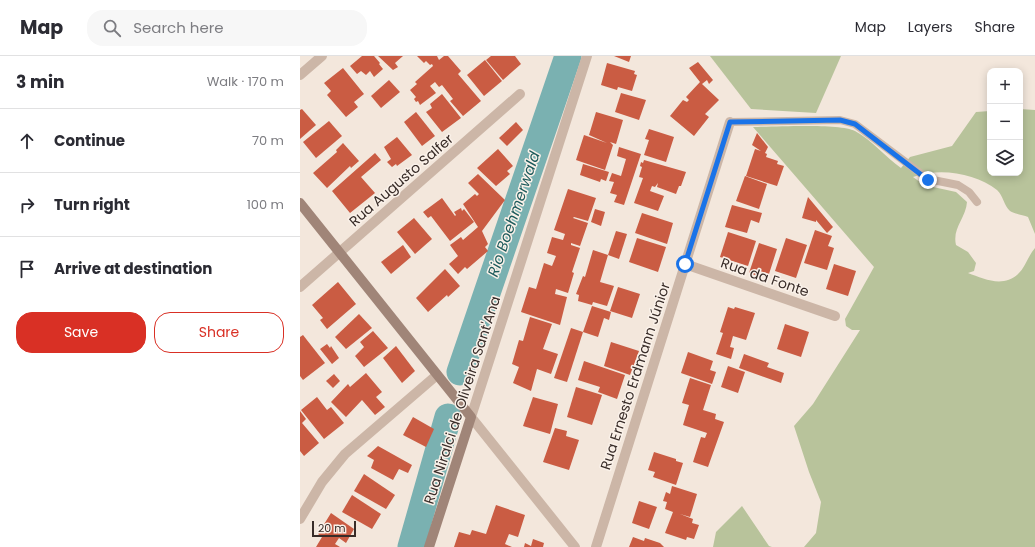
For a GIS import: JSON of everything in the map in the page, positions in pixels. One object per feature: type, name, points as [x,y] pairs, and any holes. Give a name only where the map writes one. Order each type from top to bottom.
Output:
[{"type":"street","points":[[300,75],[322,56]]},
{"type":"street","name":"Rua Niralci de Oliveira Sant'Ana","points":[[429,547],[587,56]]},
{"type":"street","name":"Rua Augusto Salfer","points":[[300,286],[520,94]]},
{"type":"street","name":"Rua Ernesto Erdmann Júnior","points":[[596,547],[730,122]]},
{"type":"street","points":[[300,203],[574,547]]},
{"type":"street","name":"Rua da Fonte","points":[[685,264],[835,316]]},
{"type":"street","points":[[300,519],[322,482],[345,454],[437,375]]},
{"type":"lane","points":[[730,122],[849,121],[928,180],[958,185],[969,192],[977,202]]},
{"type":"green space","points":[[710,56],[841,56],[816,113],[751,109]]},
{"type":"green space","points":[[1023,109],[1035,110],[1035,234],[1028,217],[1010,211],[997,190],[979,179],[957,173],[945,172],[934,172],[913,177],[924,185],[956,192],[967,202],[966,208],[957,228],[955,239],[956,245],[968,252],[976,263],[974,271],[968,273],[987,280],[1006,281],[1018,274],[1035,248],[1035,547],[804,547],[816,533],[821,502],[809,472],[794,426],[813,404],[860,330],[852,330],[846,326],[845,319],[874,267],[753,127],[821,126],[855,131],[867,139],[901,168],[910,157],[952,146],[976,112],[987,111],[987,176],[1023,176]]},
{"type":"green space","points":[[742,506],[769,546],[772,547],[713,547],[716,532]]},
{"type":"building","points":[[362,56],[374,56],[383,69],[374,77],[370,71],[366,75],[361,71],[357,74],[350,66]]},
{"type":"building","points":[[378,56],[403,56],[395,63],[398,67],[393,70]]},
{"type":"building","points":[[417,56],[437,56],[439,60],[444,56],[448,56],[461,71],[458,74],[481,101],[463,116],[450,101],[453,99],[442,85],[439,87],[435,82],[430,86],[436,93],[420,105],[418,101],[416,102],[414,99],[416,97],[410,90],[417,84],[415,82],[433,66],[426,61],[424,63]]},
{"type":"building","points":[[491,56],[515,56],[521,64],[503,80],[486,60]]},
{"type":"building","points":[[614,56],[631,56],[629,62]]},
{"type":"building","points":[[485,60],[502,81],[484,96],[467,75]]},
{"type":"building","points":[[698,62],[713,80],[709,84],[707,80],[702,84],[719,100],[705,114],[709,117],[694,136],[670,116],[683,100],[687,102],[689,100],[686,97],[700,82],[689,68]]},
{"type":"building","points":[[607,63],[635,71],[634,74],[637,75],[632,91],[618,87],[617,90],[601,85]]},
{"type":"building","points":[[343,68],[364,94],[354,102],[358,107],[346,117],[327,95],[331,91],[324,83]]},
{"type":"building","points":[[389,80],[400,92],[381,108],[371,96]]},
{"type":"building","points":[[621,93],[646,100],[639,120],[615,112]]},
{"type":"building","points":[[442,94],[461,118],[442,132],[426,112],[432,108],[430,104]]},
{"type":"building","points":[[302,109],[316,125],[300,139],[300,110]]},
{"type":"building","points":[[416,112],[435,136],[422,146],[404,122]]},
{"type":"building","points":[[596,112],[623,120],[616,144],[610,142],[613,145],[605,170],[576,160],[584,135],[607,143],[589,135]]},
{"type":"building","points":[[329,121],[342,136],[316,158],[303,142]]},
{"type":"building","points":[[516,122],[523,130],[507,146],[499,138]]},
{"type":"building","points":[[649,129],[674,137],[666,162],[644,155],[649,140],[645,139]]},
{"type":"building","points":[[757,133],[768,147],[765,153],[767,154],[766,157],[778,161],[777,164],[784,166],[777,186],[746,176],[755,149],[761,151],[752,145]]},
{"type":"building","points":[[397,137],[412,155],[397,166],[396,164],[392,167],[387,162],[391,159],[384,147]]},
{"type":"building","points":[[343,143],[359,161],[351,168],[350,166],[327,188],[313,173],[337,152],[336,150]]},
{"type":"building","points":[[619,147],[641,154],[624,205],[614,202],[617,195],[610,193],[614,182],[609,181],[612,173],[621,176],[626,159],[617,156]]},
{"type":"building","points":[[498,149],[513,166],[507,171],[510,174],[496,186],[477,168]]},
{"type":"building","points":[[375,153],[381,160],[361,177],[375,193],[350,213],[332,191]]},
{"type":"building","points":[[644,160],[686,172],[681,186],[679,186],[676,194],[657,187],[658,183],[655,187],[652,186],[650,191],[664,196],[658,211],[634,203],[643,178],[639,177],[642,167],[640,166],[641,162],[643,163]]},
{"type":"building","points":[[583,164],[609,172],[606,181],[601,179],[600,182],[580,175]]},
{"type":"building","points":[[478,174],[505,200],[482,231],[488,244],[485,247],[488,251],[467,269],[465,267],[458,274],[449,264],[458,256],[450,245],[461,237],[463,240],[478,227],[463,204],[475,194],[477,196],[479,194],[468,183]]},
{"type":"building","points":[[745,176],[767,184],[759,209],[736,201]]},
{"type":"building","points":[[568,189],[596,198],[588,221],[573,218],[588,223],[580,246],[571,243],[571,245],[580,248],[572,272],[574,273],[568,293],[556,289],[555,294],[567,297],[560,325],[521,312],[529,287],[536,289],[544,263],[552,266],[556,256],[547,253],[552,237],[563,240],[565,234],[554,230]]},
{"type":"building","points":[[808,197],[833,227],[827,233],[816,220],[816,222],[802,218]]},
{"type":"building","points":[[442,198],[455,216],[456,215],[454,212],[461,208],[462,211],[464,209],[474,222],[450,241],[431,216],[428,218],[423,212]]},
{"type":"building","points":[[732,205],[762,213],[759,223],[751,220],[747,233],[725,227]]},
{"type":"building","points":[[595,209],[605,212],[601,226],[591,222]]},
{"type":"building","points":[[642,213],[673,223],[667,244],[635,233]]},
{"type":"building","points":[[414,218],[432,239],[415,254],[397,232]]},
{"type":"building","points":[[815,230],[832,236],[828,246],[834,248],[827,270],[804,263]]},
{"type":"building","points":[[616,231],[627,234],[619,259],[608,255]]},
{"type":"building","points":[[728,232],[756,241],[748,266],[720,257]]},
{"type":"building","points":[[637,238],[666,247],[658,272],[629,262]]},
{"type":"building","points":[[786,238],[807,245],[796,278],[775,271]]},
{"type":"building","points":[[759,243],[777,249],[769,274],[760,271],[758,276],[749,273]]},
{"type":"building","points":[[403,245],[411,257],[391,274],[381,262]]},
{"type":"building","points":[[593,250],[608,255],[600,282],[614,286],[607,306],[593,302],[592,305],[578,301],[579,295],[576,294],[583,276],[585,277]]},
{"type":"building","points":[[834,264],[856,271],[848,296],[826,289]]},
{"type":"building","points":[[445,269],[460,286],[448,297],[447,295],[428,312],[416,298]]},
{"type":"building","points":[[338,282],[356,304],[327,329],[320,320],[323,318],[312,305]]},
{"type":"building","points":[[618,287],[640,294],[632,318],[610,311]]},
{"type":"building","points":[[592,306],[611,312],[609,320],[604,318],[598,337],[583,332]]},
{"type":"building","points":[[728,307],[734,309],[735,307],[755,313],[746,340],[733,336],[730,347],[734,348],[731,359],[716,354],[723,333],[720,332]]},
{"type":"building","points":[[359,314],[372,328],[346,349],[335,337]]},
{"type":"building","points":[[530,317],[552,324],[543,349],[558,354],[551,374],[537,369],[531,391],[513,383],[519,367],[512,364],[519,340],[523,341]]},
{"type":"building","points":[[785,324],[809,332],[801,357],[777,349]]},
{"type":"building","points":[[571,328],[583,332],[567,382],[554,378]]},
{"type":"building","points":[[373,331],[388,348],[364,367],[355,356],[364,347],[360,342]]},
{"type":"building","points":[[303,335],[325,363],[303,380],[300,376],[300,337]]},
{"type":"building","points":[[611,342],[639,351],[630,375],[604,366]]},
{"type":"building","points":[[327,344],[330,348],[331,346],[339,358],[332,364],[320,349]]},
{"type":"building","points":[[396,346],[415,371],[402,383],[383,358]]},
{"type":"building","points":[[688,352],[713,361],[710,370],[716,372],[712,384],[681,373]]},
{"type":"building","points":[[744,354],[769,363],[767,367],[784,373],[781,383],[739,368]]},
{"type":"building","points":[[584,361],[625,375],[617,399],[598,392],[600,387],[578,380]]},
{"type":"building","points":[[728,366],[745,372],[738,393],[721,387]]},
{"type":"building","points":[[366,373],[382,392],[376,397],[385,407],[375,415],[362,400],[346,417],[331,402],[348,384],[350,387]]},
{"type":"building","points":[[334,374],[340,381],[333,388],[326,381]]},
{"type":"building","points":[[690,378],[711,385],[703,410],[716,414],[715,419],[724,422],[708,467],[693,462],[701,437],[705,438],[707,433],[683,425],[689,405],[682,403]]},
{"type":"building","points":[[576,387],[602,395],[592,425],[567,417]]},
{"type":"building","points":[[317,397],[327,410],[331,407],[344,423],[324,439],[301,410]]},
{"type":"building","points":[[533,397],[558,404],[550,434],[523,426]]},
{"type":"building","points":[[300,411],[306,419],[302,423],[319,443],[304,456],[300,451]]},
{"type":"building","points":[[413,417],[434,429],[426,447],[403,435]]},
{"type":"building","points":[[555,428],[567,431],[566,436],[579,440],[569,470],[543,462]]},
{"type":"building","points":[[378,446],[412,465],[408,473],[399,469],[393,480],[371,468],[374,460],[367,456]]},
{"type":"building","points":[[654,452],[676,459],[676,461],[683,463],[676,485],[653,477],[655,472],[648,470]]},
{"type":"building","points":[[364,474],[395,495],[386,509],[354,491]]},
{"type":"building","points":[[672,486],[697,494],[690,517],[680,514],[693,519],[692,523],[699,525],[694,539],[687,537],[686,540],[665,533],[673,512],[665,509],[667,502],[663,501],[666,492],[670,494]]},
{"type":"building","points":[[352,495],[381,514],[372,529],[342,512]]},
{"type":"building","points":[[639,501],[657,507],[649,529],[632,523]]},
{"type":"building","points":[[496,505],[525,515],[518,537],[509,534],[505,544],[512,547],[454,547],[459,532],[470,535],[472,530],[486,534]]},
{"type":"building","points":[[331,513],[354,529],[346,543],[339,538],[335,544],[340,547],[316,547],[322,537],[318,534]]},
{"type":"building","points":[[633,537],[644,541],[645,538],[660,543],[664,547],[629,547]]},
{"type":"building","points":[[533,539],[544,543],[543,547],[524,547],[525,543],[531,546]]},
{"type":"waterway","name":"Rio Boehmerwald","points":[[460,372],[568,56]]},
{"type":"waterway","name":"Rio Boehmerwald","points":[[411,547],[448,417]]},
{"type":"route","points":[[685,264],[730,122],[849,121],[928,180]]}]
